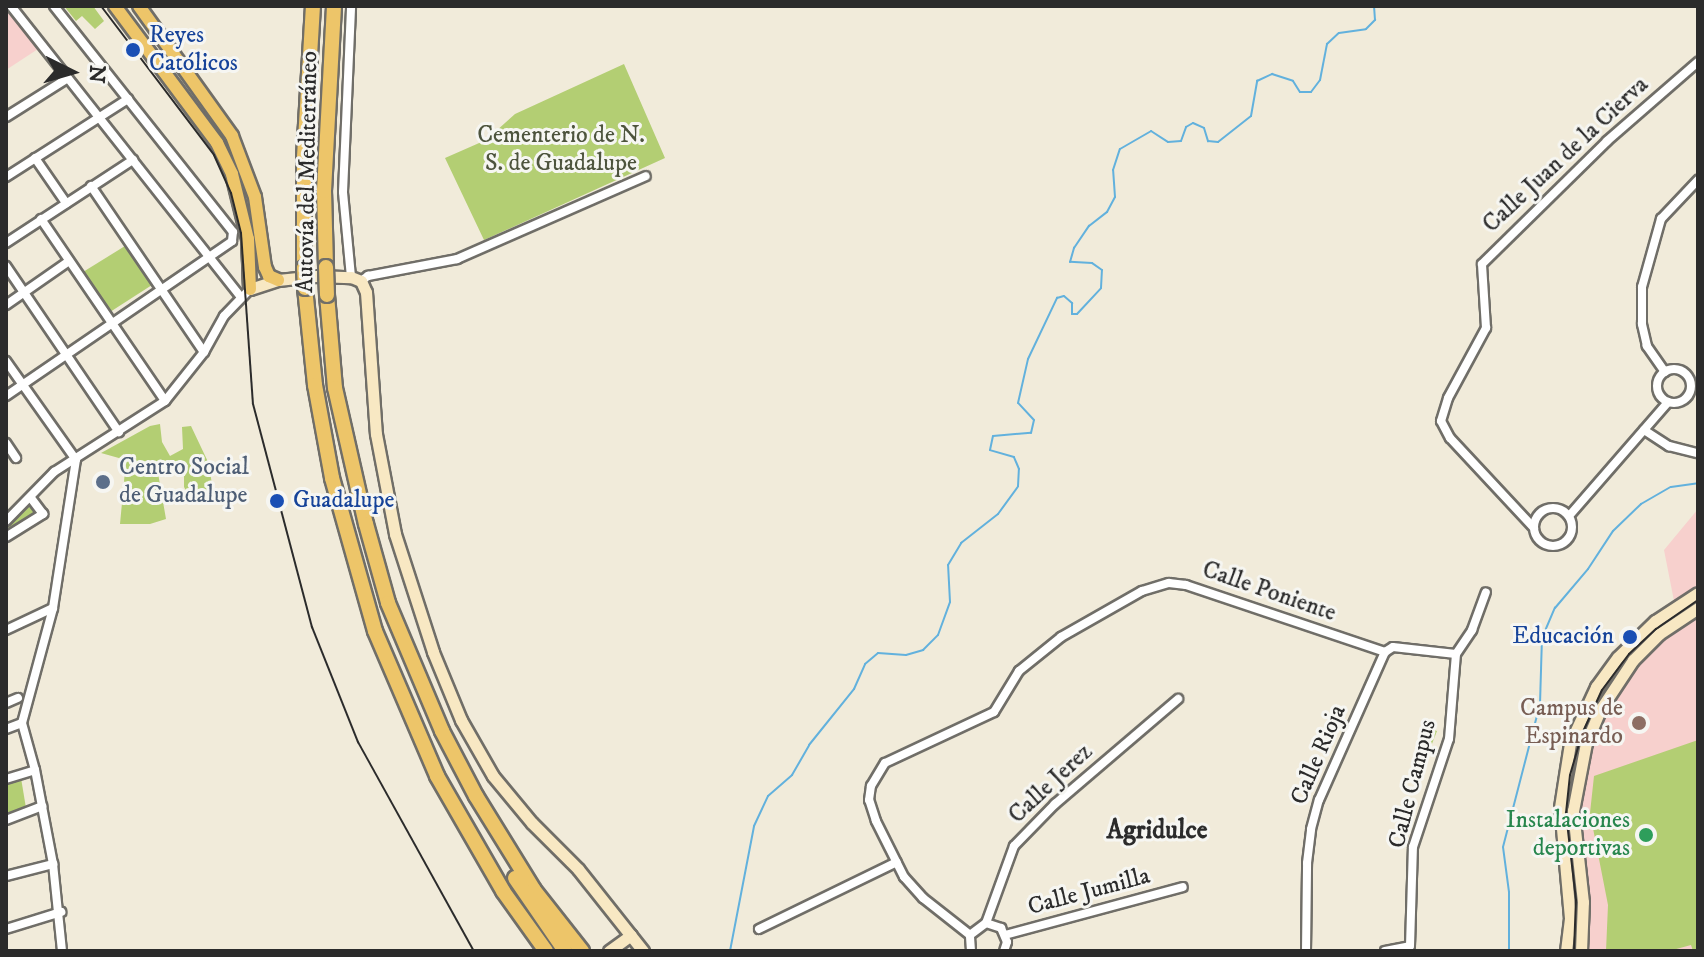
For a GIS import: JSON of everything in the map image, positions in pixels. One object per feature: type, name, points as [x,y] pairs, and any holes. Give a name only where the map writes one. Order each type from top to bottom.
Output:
[{"type":"highway","name":"Autovía del Mediterráneo","points":[[313,6],[304,157],[304,268],[315,385],[332,478],[375,631],[437,776],[503,891],[543,949]]},
{"type":"highway","name":"Autovía del Mediterráneo","points":[[334,6],[324,191],[327,295],[335,388],[366,524],[388,603],[430,705],[476,796],[534,890],[582,951]]},
{"type":"highway","points":[[388,603],[450,763],[508,867],[565,951]]},
{"type":"main road","points":[[115,6],[217,143],[232,174],[248,239],[249,290]]},
{"type":"main road","points":[[139,6],[232,136],[255,197],[265,267],[269,276],[278,280]]},
{"type":"main road","points":[[249,290],[261,232]]},
{"type":"street","points":[[11,6],[210,257],[249,290]]},
{"type":"street","points":[[6,396],[232,241],[233,232],[54,6]]},
{"type":"street","points":[[351,6],[343,192],[356,279],[366,292],[376,434],[395,534],[444,679],[461,720],[493,776],[532,823],[578,869],[643,951]]},
{"type":"street","name":"Calle Juan de la Cierva","points":[[1534,528],[1450,438],[1441,421],[1448,398],[1486,328],[1482,264],[1596,151],[1698,62]]},
{"type":"street","points":[[6,117],[68,78]]},
{"type":"street","points":[[6,177],[128,99]]},
{"type":"street","points":[[35,158],[66,203]]},
{"type":"street","points":[[6,243],[133,160]]},
{"type":"street","points":[[6,521],[54,472],[165,401],[204,352],[224,316],[249,290],[278,280],[356,279],[457,259],[646,176]]},
{"type":"street","points":[[1665,372],[1647,346],[1642,324],[1642,287],[1661,219],[1698,180]]},
{"type":"street","points":[[91,186],[204,352]]},
{"type":"street","points":[[41,219],[165,401]]},
{"type":"street","points":[[6,305],[69,261]]},
{"type":"street","points":[[6,266],[119,432]]},
{"type":"street","points":[[6,361],[76,460],[53,608],[22,723],[35,770],[53,864],[61,912],[62,951]]},
{"type":"street","points":[[1674,369],[1685,372],[1695,389],[1680,402],[1666,401],[1657,385],[1665,372],[1674,369]]},
{"type":"street","points":[[1568,514],[1666,401]]},
{"type":"street","points":[[1568,514],[1666,401]]},
{"type":"street","points":[[1644,430],[1669,446],[1698,453]]},
{"type":"street","points":[[6,443],[16,458]]},
{"type":"street","points":[[6,537],[43,514],[31,498]]},
{"type":"street","points":[[1548,508],[1568,514],[1573,530],[1562,544],[1543,543],[1534,528],[1538,515],[1548,508]]},
{"type":"street","name":"Calle Poniente","points":[[970,935],[923,898],[897,862],[869,800],[876,773],[885,763],[994,712],[1019,671],[1041,652],[1142,591],[1169,583],[1186,585],[1385,652]]},
{"type":"street","points":[[1385,652],[1393,647],[1456,654],[1472,630],[1486,592]]},
{"type":"street","points":[[1566,951],[1570,904],[1560,807],[1570,743],[1596,687],[1618,657],[1655,621],[1698,593]]},
{"type":"street","points":[[6,630],[53,608]]},
{"type":"street","points":[[1581,951],[1584,914],[1573,811],[1586,743],[1600,710],[1621,675],[1659,634],[1698,608]]},
{"type":"street","name":"Calle Rioja","points":[[1306,951],[1307,863],[1311,829],[1319,800],[1385,652]]},
{"type":"street","name":"Calle Campus","points":[[1385,951],[1410,946],[1413,847],[1449,739],[1456,654]]},
{"type":"street","points":[[6,703],[18,698]]},
{"type":"street","name":"Calle Jerez","points":[[986,923],[1014,846],[1055,804],[1178,699]]},
{"type":"street","points":[[6,729],[22,723]]},
{"type":"street","points":[[6,779],[35,770]]},
{"type":"street","points":[[6,820],[42,806]]},
{"type":"street","points":[[759,929],[897,862]]},
{"type":"street","points":[[6,876],[53,864]]},
{"type":"street","name":"Calle Jumilla","points":[[1005,935],[1183,887]]},
{"type":"street","points":[[6,929],[61,912]]},
{"type":"street","points":[[971,951],[970,935],[986,923],[994,924],[1005,935],[1004,951]]},
{"type":"street","points":[[609,951],[631,935]]},
{"type":"shaded area","points":[[6,9],[38,49],[6,70]]},
{"type":"shaded area","name":"Campus de Espinardo","points":[[1698,509],[1698,951],[1566,951],[1570,933],[1560,837],[1570,743],[1606,673],[1675,606],[1664,550]]},
{"type":"green space","points":[[64,6],[93,6],[104,21],[95,29],[82,16],[76,21]]},
{"type":"green space","name":"Cementerio de N. S. de Guadalupe","points":[[624,64],[665,158],[484,240],[445,158],[486,140],[515,114]]},
{"type":"green space","points":[[125,246],[152,285],[110,312],[83,272]]},
{"type":"green space","points":[[160,424],[162,442],[170,456],[183,449],[182,427],[191,426],[209,464],[213,492],[193,503],[184,487],[184,468],[173,460],[158,473],[166,519],[150,524],[120,524],[126,460],[101,453],[150,426]]},
{"type":"green space","points":[[29,503],[36,514],[6,532],[6,528]]},
{"type":"green space","points":[[1426,728],[1437,731],[1426,759],[1415,755]]},
{"type":"green space","name":"Instalaciones deportivas","points":[[1698,740],[1698,951],[1693,951],[1691,945],[1669,951],[1606,951],[1608,905],[1590,813],[1594,776]]},
{"type":"green space","points":[[21,778],[26,808],[6,816],[6,784]]},
{"type":"waterway","points":[[730,951],[754,826],[768,796],[792,775],[809,745],[854,689],[865,664],[878,653],[906,655],[923,650],[938,635],[950,602],[948,565],[961,543],[998,514],[1018,486],[1019,469],[1014,457],[990,450],[993,436],[1031,433],[1034,420],[1018,403],[1028,359],[1057,298],[1064,296],[1072,303],[1072,314],[1077,314],[1101,288],[1102,270],[1092,263],[1070,262],[1074,248],[1089,226],[1107,212],[1115,197],[1113,170],[1120,149],[1151,131],[1168,142],[1181,141],[1186,127],[1193,123],[1204,128],[1208,141],[1218,142],[1251,116],[1257,81],[1272,74],[1293,81],[1300,92],[1311,92],[1320,80],[1327,44],[1339,33],[1366,29],[1375,20],[1374,6]]},
{"type":"waterway","points":[[1509,951],[1509,892],[1503,847],[1540,704],[1542,638],[1555,608],[1588,569],[1613,531],[1641,504],[1671,487],[1698,483]]},
{"type":"tram line","points":[[101,6],[214,155],[231,193],[241,233],[253,404],[312,627],[358,742],[474,951]]},
{"type":"tram line","points":[[1574,951],[1576,900],[1566,813],[1570,775],[1582,734],[1602,690],[1629,654],[1656,629],[1698,600]]},
{"type":"place","name":"Reyes Católicos","points":[[133,50]]},
{"type":"place","name":"Centro Social de Guadalupe","points":[[103,482]]},
{"type":"place","name":"Guadalupe","points":[[277,501]]},
{"type":"place","name":"Educación","points":[[1630,637]]},
{"type":"place","name":"Campus de Espinardo","points":[[1639,723]]},
{"type":"place","name":"Instalaciones deportivas","points":[[1646,835]]},
{"type":"district","name":"Agridulce","points":[[1157,831]]}]
